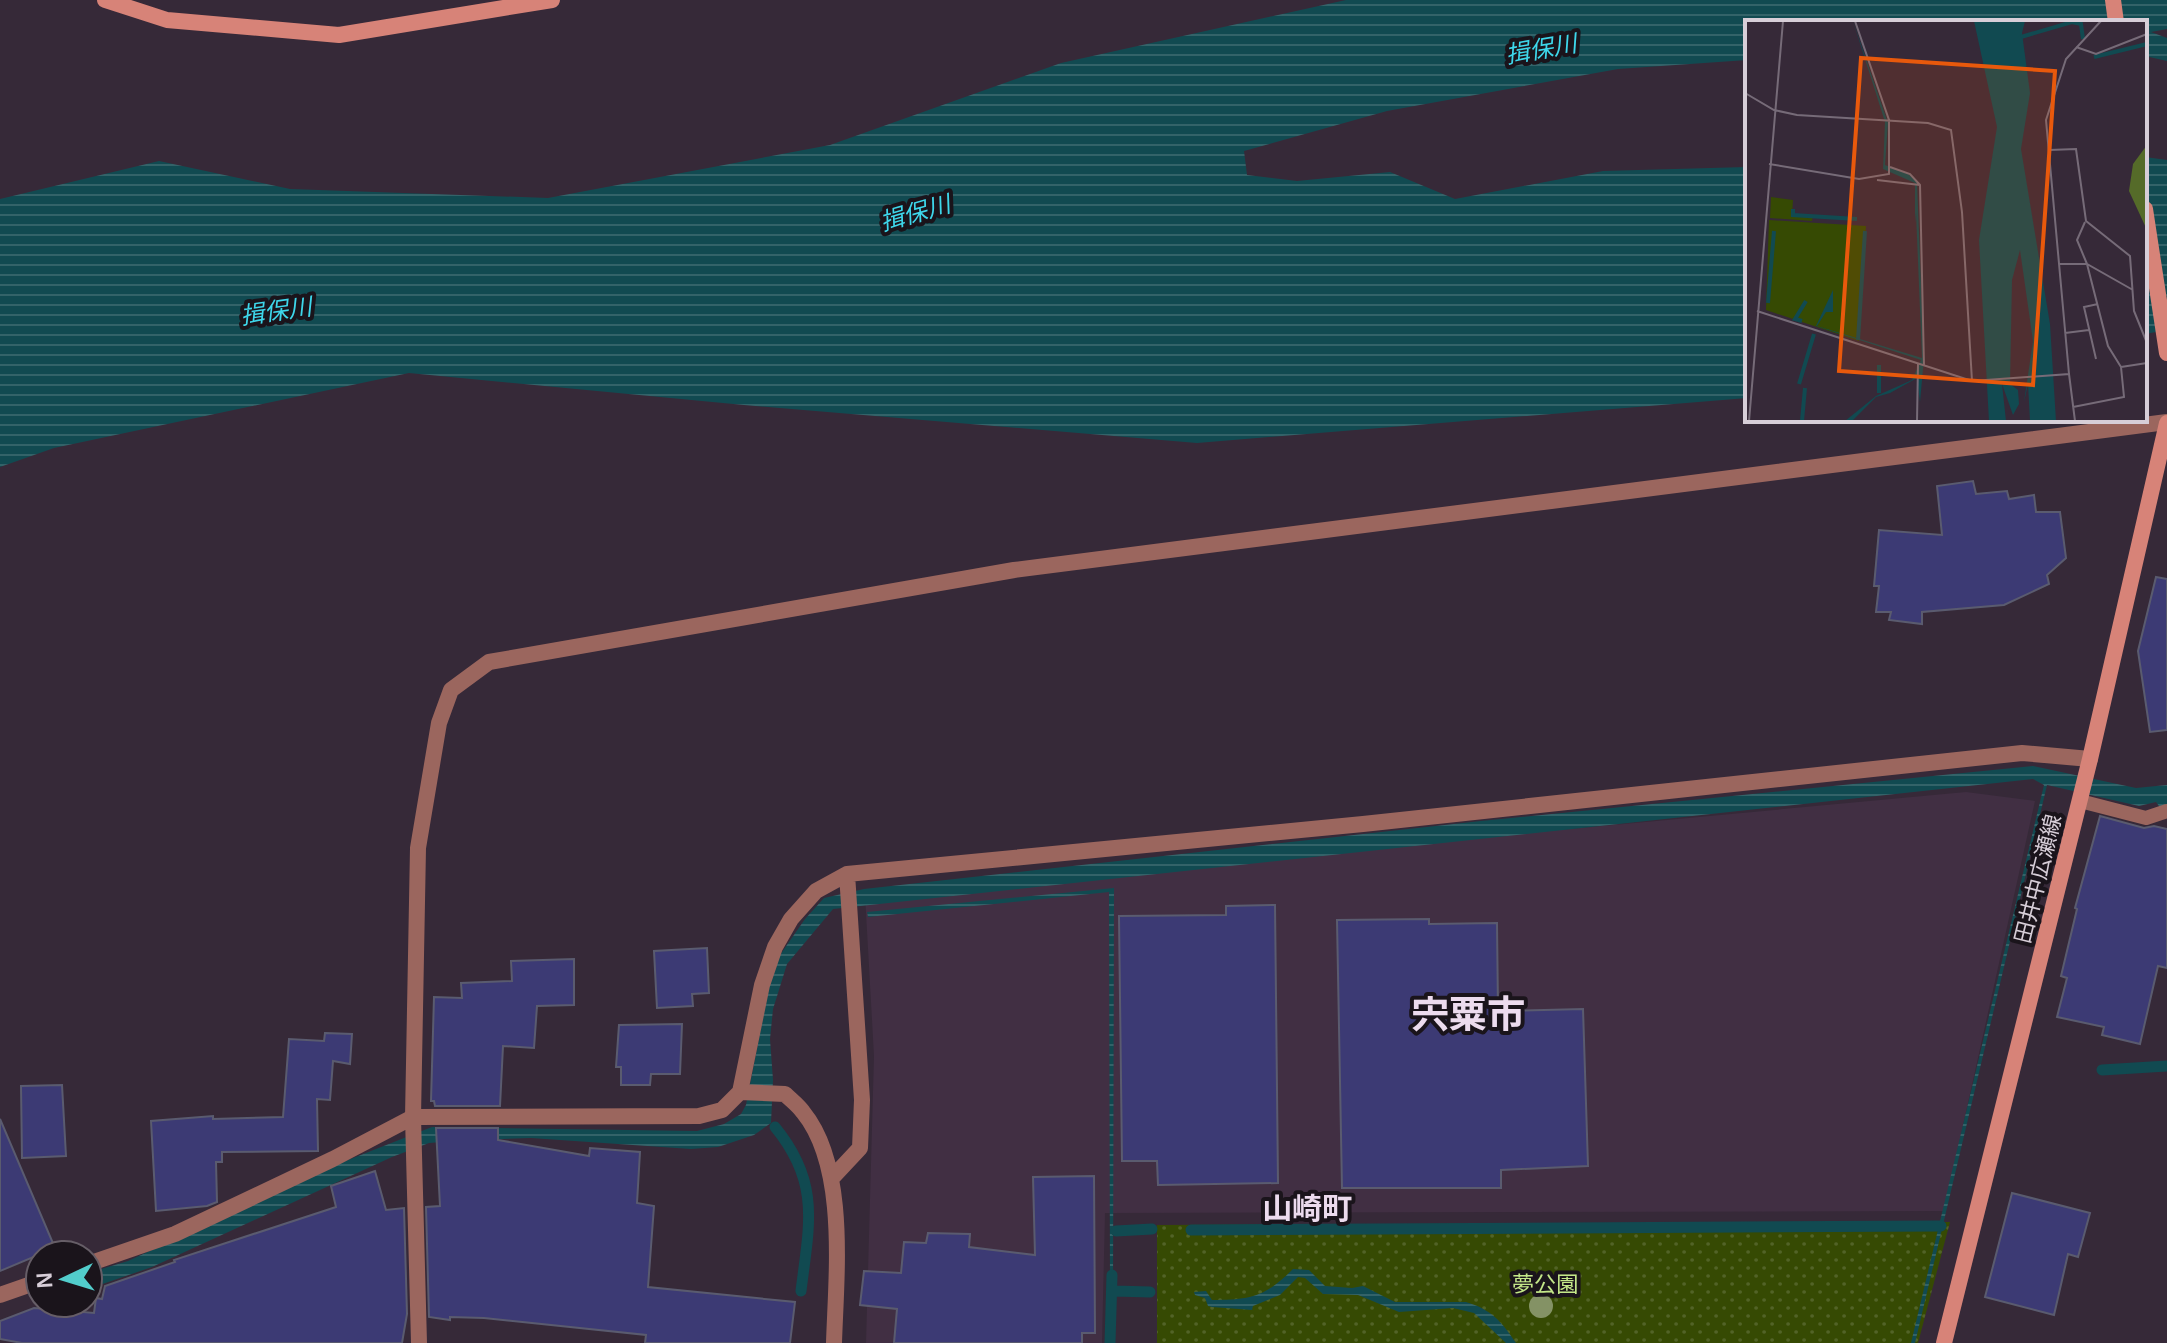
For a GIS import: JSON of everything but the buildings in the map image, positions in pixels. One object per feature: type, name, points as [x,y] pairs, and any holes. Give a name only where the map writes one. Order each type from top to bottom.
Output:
[{"type":"main road","points":[[105,0],[167,20],[339,35],[552,0]]},
{"type":"main road","points":[[2113,0],[2116,20]]},
{"type":"main road","points":[[2147,222],[2167,353]]},
{"type":"main road","name":"田井中広瀬線","points":[[1944,1343],[2080,801],[2167,422]]},
{"type":"street","points":[[419,1343],[413,1117],[418,848],[439,723],[451,690],[489,662],[1014,570],[2167,422]]},
{"type":"street","points":[[104,1258],[175,1234],[413,1117],[699,1116],[722,1110],[740,1092],[762,985],[775,947],[791,919],[816,891],[847,874],[1363,824],[2022,753],[2090,759]]},
{"type":"street","points":[[831,1179],[860,1148],[862,1100],[847,874]]},
{"type":"street","points":[[740,1092],[785,1094],[803,1111],[823,1150],[831,1179],[835,1227],[834,1343]]},
{"type":"street","points":[[0,1295],[24,1287]]},
{"type":"lane","points":[[2080,801],[2146,818],[2167,811]]},
{"type":"shaded area","points":[[1966,792],[2035,801],[1944,1211],[1105,1213],[1102,1343],[866,1343],[874,1056],[865,895]]},
{"type":"green space","name":"夢公園","points":[[1950,1222],[1918,1343],[1157,1343],[1157,1225]]},
{"type":"water","name":"揖保川","points":[[1346,0],[2167,0],[2167,29],[2151,32],[2167,38],[2167,61],[2147,56],[2147,20],[1745,20],[1745,60],[1618,69],[1387,111],[1244,151],[1247,175],[1297,181],[1390,172],[1455,199],[1603,171],[1745,167],[1745,398],[1197,443],[409,373],[54,448],[0,467],[0,199],[159,161],[290,189],[548,198],[830,145],[1061,63]]},
{"type":"water","points":[[2147,157],[2167,160],[2167,330],[2147,334]]},
{"type":"water","points":[[2033,766],[2136,788],[2167,785],[2167,817],[2156,802],[2139,806],[2047,785],[1915,1343],[1911,1343],[2044,785],[2033,779],[833,909],[787,964],[773,1009],[770,1039],[773,1080],[771,1123],[754,1135],[718,1147],[691,1149],[531,1138],[429,1143],[152,1267],[104,1284],[104,1268],[128,1261],[343,1162],[432,1127],[697,1131],[724,1124],[741,1114],[746,1105],[773,965],[824,898],[864,889],[1481,821]]},
{"type":"water","points":[[1114,888],[1113,1290],[1110,1290],[1109,892],[868,917],[867,912]]},
{"type":"water","points":[[1293,1269],[1309,1270],[1325,1286],[1363,1286],[1395,1302],[1466,1302],[1495,1317],[1516,1343],[1506,1343],[1474,1313],[1453,1308],[1399,1312],[1358,1295],[1323,1294],[1305,1278],[1298,1277],[1280,1295],[1253,1306],[1252,1310],[1208,1306],[1205,1298],[1194,1292],[1206,1291],[1212,1300],[1247,1298],[1274,1286]]},
{"type":"waterway","points":[[2102,1070],[2167,1066]]},
{"type":"waterway","points":[[775,1127],[790,1147],[806,1186],[808,1225],[801,1291]]},
{"type":"waterway","points":[[1191,1230],[1941,1226]]},
{"type":"waterway","points":[[1116,1231],[1152,1229]]},
{"type":"waterway","points":[[1110,1343],[1112,1275]]},
{"type":"waterway","points":[[1115,1291],[1150,1292]]},
{"type":"district","name":"宍粟市","points":[[1468,1015]]},
{"type":"district","name":"山崎町","points":[[1307,1208]]}]
